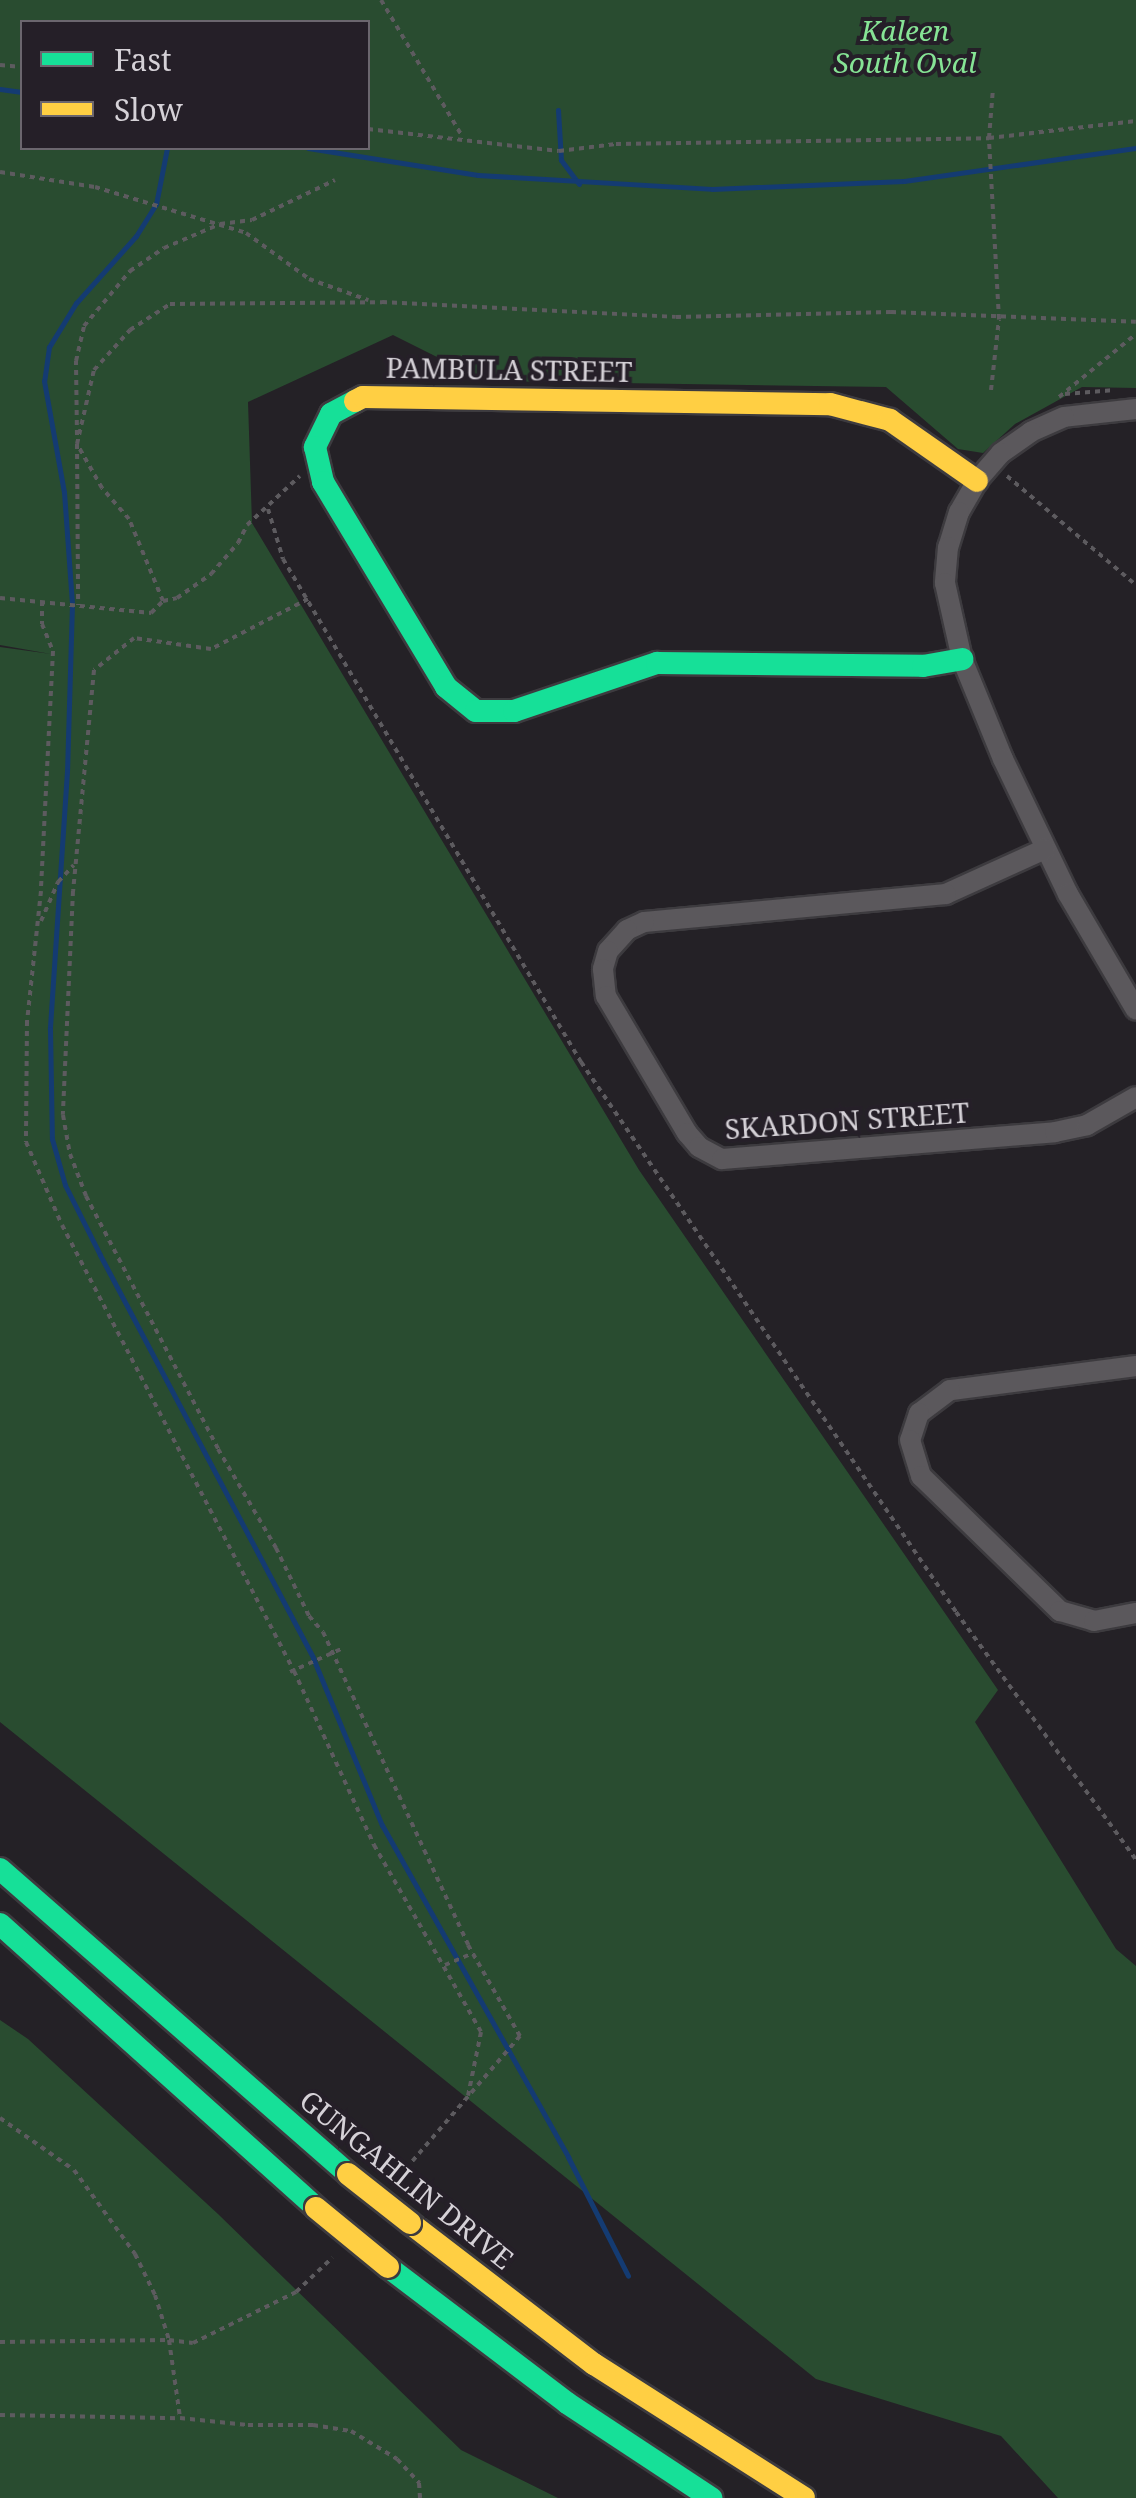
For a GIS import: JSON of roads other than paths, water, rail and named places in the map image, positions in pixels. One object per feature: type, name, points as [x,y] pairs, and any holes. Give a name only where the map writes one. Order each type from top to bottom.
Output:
[{"type":"main road","name":"PAMBULA STREET","points":[[962,659],[923,666],[658,663],[514,711],[476,712],[446,687],[316,465],[317,438],[324,421],[345,403],[362,398],[830,404],[861,409],[890,420],[977,481]]},
{"type":"main road","name":"GUNGAHLIN DRIVE","points":[[0,1869],[348,2174],[410,2223],[594,2364],[804,2498]]},
{"type":"main road","points":[[0,1924],[316,2208],[388,2267],[566,2403],[710,2498]]},
{"type":"street","points":[[1136,410],[1064,417],[1031,432],[993,462],[977,481],[952,530],[946,565],[946,601],[962,659],[1044,848],[1136,1010]]},
{"type":"street","name":"SKARDON STREET","points":[[1044,848],[946,894],[635,925],[608,951],[603,968],[606,996],[693,1141],[722,1159],[1072,1130],[1103,1118],[1136,1097]]},
{"type":"street","points":[[1136,1366],[950,1390],[919,1412],[910,1440],[912,1459],[927,1484],[1060,1611],[1094,1621],[1136,1613]]},
{"type":"waterway","points":[[0,89],[20,92]]},
{"type":"waterway","points":[[558,110],[561,160],[579,184]]},
{"type":"waterway","points":[[321,150],[478,175],[712,189],[904,181],[1136,148]]},
{"type":"waterway","points":[[167,150],[156,204],[136,236],[76,303],[49,347],[44,381],[64,492],[72,604],[67,771],[50,1029],[52,1139],[65,1185],[100,1255],[313,1658],[382,1825],[568,2157],[628,2276]]},
{"type":"park label","name":"Kaleen South Oval","points":[[905,46]]}]
